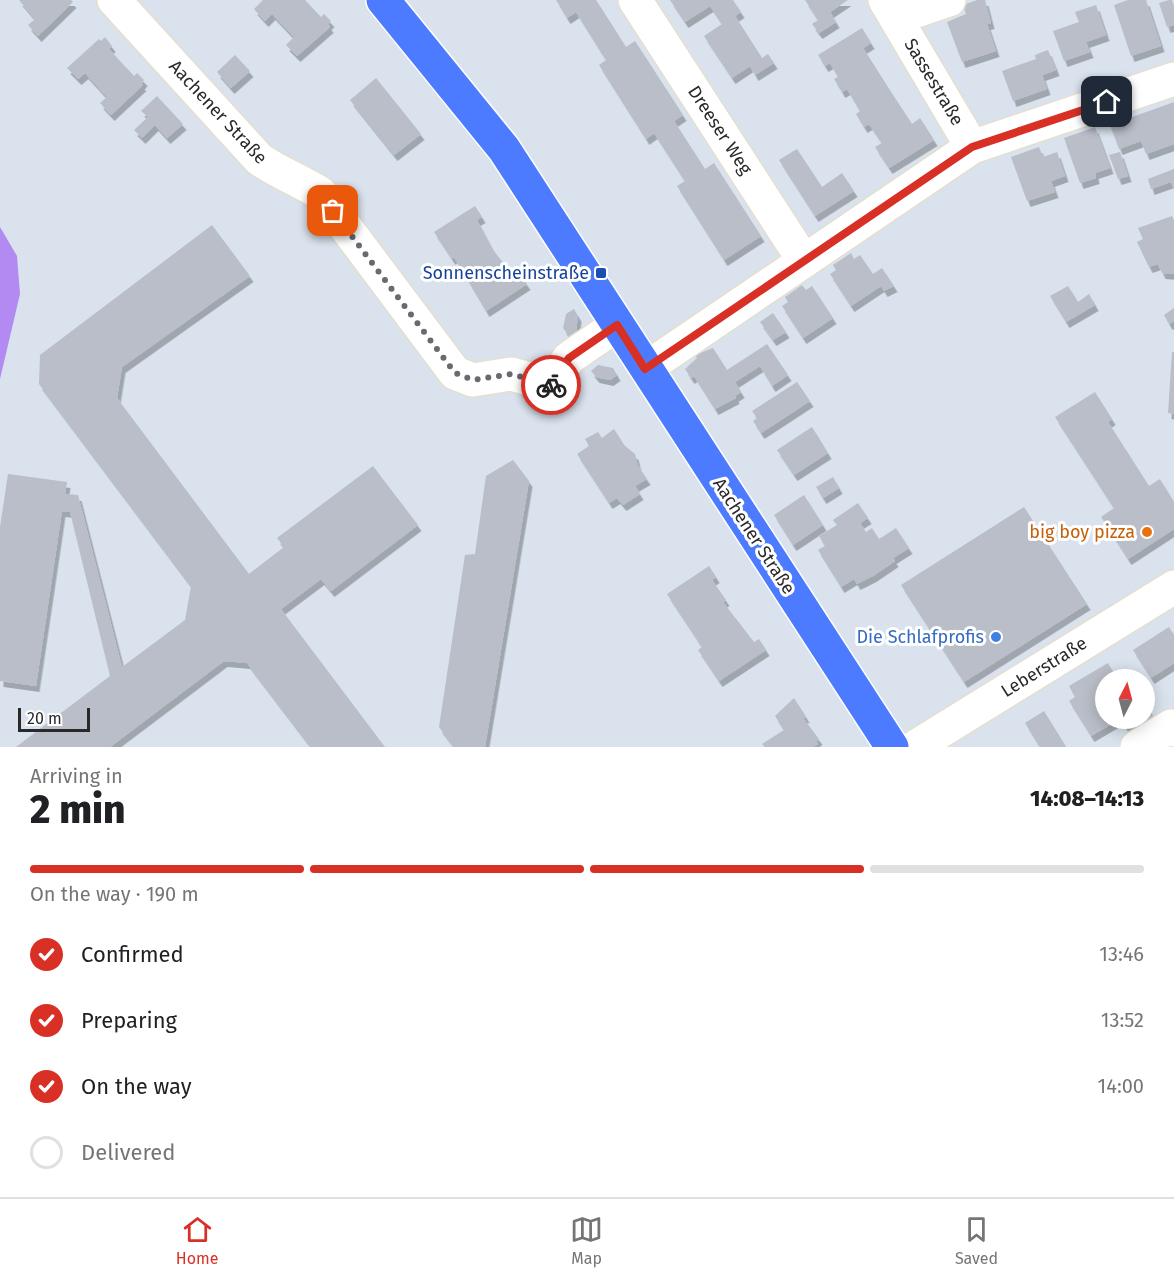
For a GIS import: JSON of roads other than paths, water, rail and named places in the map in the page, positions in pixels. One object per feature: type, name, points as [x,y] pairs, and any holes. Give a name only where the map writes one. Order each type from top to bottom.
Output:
[{"type":"main road","name":"Aachener Straße","points":[[383,0],[504,149],[892,747]]},
{"type":"street","name":"Aachener Straße","points":[[114,0],[260,159],[281,175],[299,180],[320,192],[455,373],[473,380],[511,374],[551,385],[569,358],[617,325]]},
{"type":"street","name":"Dreeser Weg","points":[[635,0],[804,261]]},
{"type":"street","name":"Sassestraße","points":[[949,0],[891,9],[972,147]]},
{"type":"street","points":[[645,369],[972,147],[1174,79]]},
{"type":"street","name":"Leberstraße","points":[[915,747],[1174,587]]},
{"type":"street","points":[[1139,747],[1173,728]]},
{"type":"place","name":"Sonnenscheinstraße","points":[[601,273]]},
{"type":"place","name":"big boy pizza","points":[[1147,532]]},
{"type":"place","name":"Die Schlafprofis","points":[[996,637]]}]
